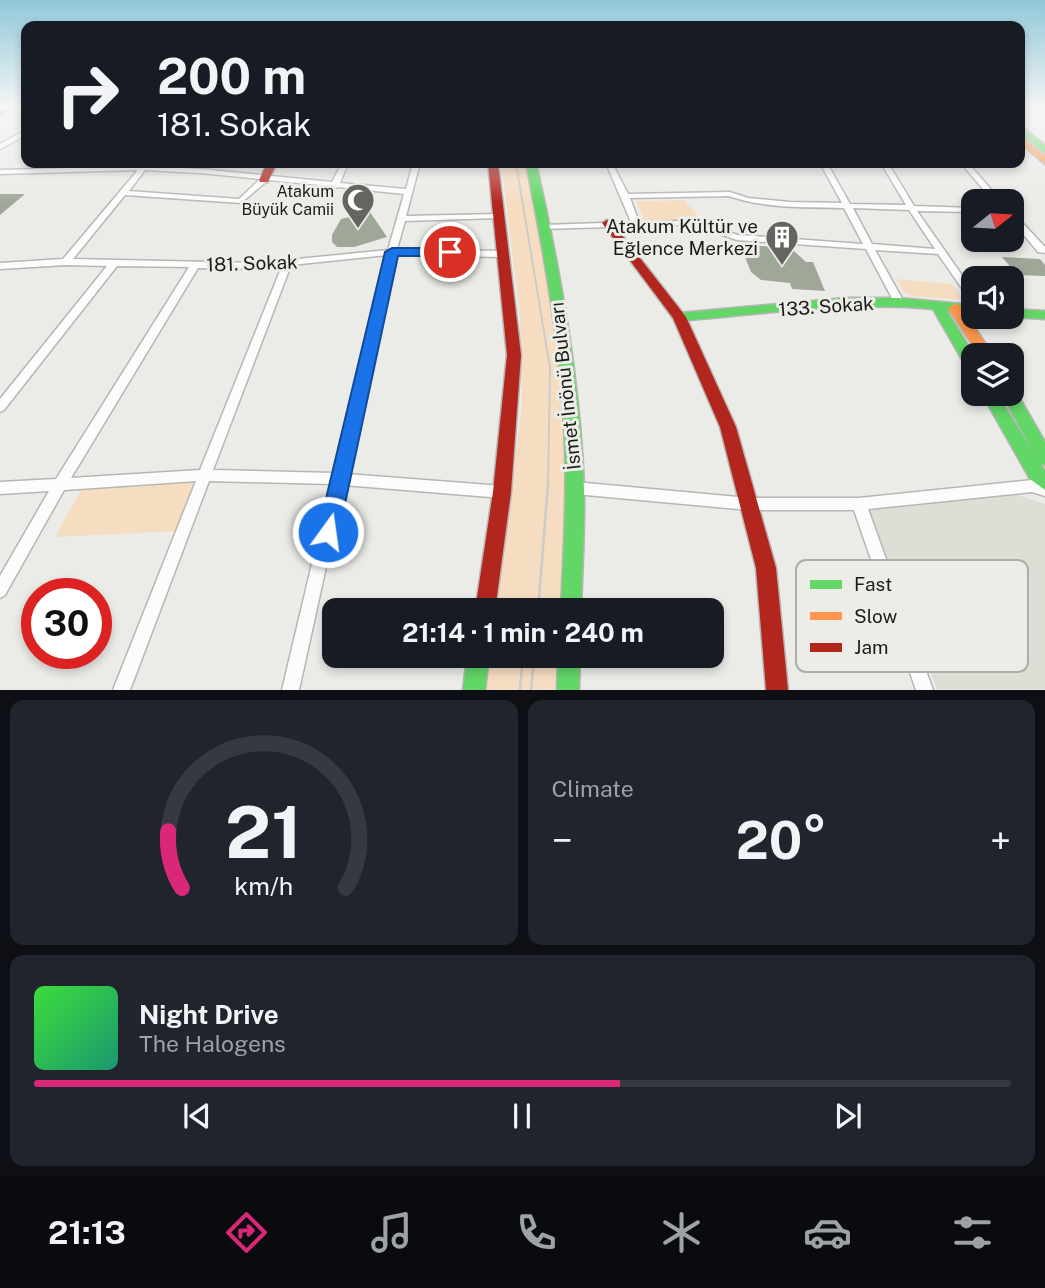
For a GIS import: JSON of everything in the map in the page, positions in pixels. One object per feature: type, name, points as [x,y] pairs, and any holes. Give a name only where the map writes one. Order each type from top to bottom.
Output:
[{"type":"main road","points":[[1025,143],[1045,161]]},
{"type":"main road","points":[[264,180],[270,168]]},
{"type":"main road","points":[[487,598],[502,492],[514,355],[494,168]]},
{"type":"main road","name":"İsmet İnönü Bulvarı","points":[[532,168],[549,246],[564,348],[575,488],[571,598]]},
{"type":"main road","points":[[607,223],[679,317],[728,427],[766,568],[777,690]]},
{"type":"main road","name":"133. Sokak","points":[[679,317],[846,302],[899,302],[961,308]]},
{"type":"main road","points":[[938,307],[961,346]]},
{"type":"main road","points":[[955,307],[978,343]]},
{"type":"main road","points":[[1024,314],[1045,315]]},
{"type":"main road","points":[[996,406],[1036,474],[1045,482]]},
{"type":"main road","points":[[1017,406],[1045,458]]},
{"type":"main road","points":[[474,690],[477,668]]},
{"type":"main road","points":[[568,690],[569,668]]},
{"type":"street","points":[[0,172],[83,168]]},
{"type":"street","points":[[66,262],[144,168]]},
{"type":"street","points":[[207,168],[264,180],[408,192]]},
{"type":"street","points":[[334,187],[343,168]]},
{"type":"street","points":[[290,690],[392,252],[415,168]]},
{"type":"street","points":[[611,168],[635,222]]},
{"type":"street","points":[[827,168],[899,302]]},
{"type":"street","points":[[889,168],[911,208],[961,280]]},
{"type":"street","points":[[968,168],[987,189]]},
{"type":"street","points":[[125,193],[241,201],[264,180]]},
{"type":"street","points":[[625,196],[730,194],[747,200],[961,210]]},
{"type":"street","points":[[401,219],[498,216]]},
{"type":"street","points":[[544,227],[635,222],[693,224],[737,237],[942,251]]},
{"type":"street","points":[[1024,231],[1041,250],[1045,250]]},
{"type":"street","name":"181. Sokak","points":[[1,267],[66,262],[286,264],[392,252],[503,254]]},
{"type":"street","points":[[0,407],[114,263]]},
{"type":"street","points":[[0,590],[59,486],[196,264]]},
{"type":"street","points":[[121,690],[286,264]]},
{"type":"street","points":[[0,488],[206,475],[341,479],[502,492]]},
{"type":"street","points":[[575,488],[749,503],[859,504],[1032,486],[1045,490]]},
{"type":"street","points":[[859,504],[879,560]]},
{"type":"street","points":[[919,672],[925,690]]},
{"type":"shaded area","points":[[502,168],[528,168],[565,343],[572,598],[498,598],[522,406],[520,314]]},
{"type":"shaded area","points":[[684,200],[703,222],[644,220],[636,201]]},
{"type":"shaded area","points":[[896,279],[952,284],[961,300],[912,296],[904,292]]},
{"type":"shaded area","points":[[198,481],[178,531],[55,537],[83,486]]},
{"type":"shaded area","points":[[1018,495],[1045,504],[1045,689],[937,689],[930,672],[1028,672],[1028,560],[887,560],[865,505]]},
{"type":"shaded area","points":[[488,668],[570,668],[569,689],[485,690]]},
{"type":"building","points":[[0,194],[25,194],[0,215]]},
{"type":"building","name":"Atakum Büyük Camii","points":[[370,212],[387,237],[354,247],[337,247],[332,242],[332,235],[341,219]]},
{"type":"building","name":"Atakum Kültür ve Eğlence Merkezi","points":[[738,244],[794,251],[806,262],[813,262],[825,291],[792,289],[790,283],[761,280],[751,272],[745,257],[740,257]]},
{"type":"building","points":[[1002,257],[1040,259],[1045,265],[1045,276],[1024,275],[1024,266],[1010,266]]},
{"type":"tram line","points":[[517,168],[550,368],[548,486]]},
{"type":"tram line","points":[[539,598],[548,484]]},
{"type":"tram line","points":[[520,690],[522,668]]},
{"type":"tram line","points":[[531,690],[533,668]]},
{"type":"traffic: fast","points":[[1034,140],[1045,150]]},
{"type":"traffic: fast","points":[[532,168],[555,284],[571,407],[575,504],[571,598]]},
{"type":"traffic: fast","points":[[679,317],[846,302],[899,302],[961,308]]},
{"type":"traffic: fast","points":[[938,307],[961,346]]},
{"type":"traffic: fast","points":[[1024,314],[1045,315]]},
{"type":"traffic: fast","points":[[996,406],[1036,474],[1045,482]]},
{"type":"traffic: fast","points":[[1017,406],[1045,458]]},
{"type":"traffic: fast","points":[[474,690],[477,668]]},
{"type":"traffic: fast","points":[[568,690],[569,668]]},
{"type":"traffic: slow","points":[[1025,143],[1045,161]]},
{"type":"traffic: slow","points":[[955,308],[978,343]]},
{"type":"traffic: jam","points":[[264,180],[270,168]]},
{"type":"traffic: jam","points":[[487,598],[502,492],[514,355],[494,168]]},
{"type":"traffic: jam","points":[[607,223],[679,317],[728,427],[766,568],[777,690]]},
{"type":"place","name":"Atakum Büyük Camii","points":[[358,230]]},
{"type":"place","name":"Atakum Kültür ve Eğlence Merkezi","points":[[782,267]]},
{"type":"route","points":[[328,532],[392,252],[450,252]]}]
